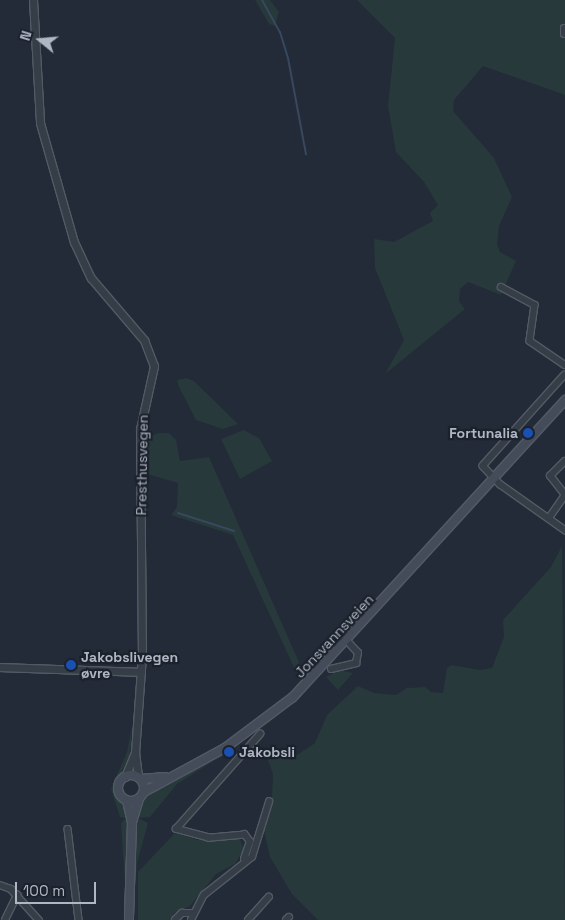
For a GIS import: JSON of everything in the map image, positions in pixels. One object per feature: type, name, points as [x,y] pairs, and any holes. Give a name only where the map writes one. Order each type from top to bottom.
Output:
[{"type":"main road","name":"Jonsvannsveien","points":[[144,792],[165,777],[203,760],[258,725],[293,697],[347,642],[565,400]]},
{"type":"main road","points":[[130,920],[132,822],[127,801],[118,790],[125,777],[139,778],[144,792],[139,799],[132,822]]},
{"type":"main road","name":"Jonsvannsveien","points":[[139,778],[165,777]]},
{"type":"main road","points":[[127,801],[139,799]]},
{"type":"street","name":"Presthusvegen","points":[[33,0],[40,123],[74,242],[91,278],[144,340],[154,366],[140,429],[141,672],[135,752],[139,778]]},
{"type":"street","points":[[565,28],[565,34]]},
{"type":"street","points":[[501,287],[535,305],[530,341],[565,364]]},
{"type":"street","points":[[565,375],[484,466],[495,479],[565,530]]},
{"type":"street","points":[[549,518],[565,495],[550,476],[565,461]]},
{"type":"street","points":[[331,669],[356,663],[358,653],[347,642]]},
{"type":"street","points":[[0,667],[141,672]]},
{"type":"street","points":[[244,859],[250,842],[245,835],[209,838],[176,829],[260,734]]},
{"type":"street","name":"Presthusvegen","points":[[125,777],[135,752]]},
{"type":"street","points":[[175,920],[182,913],[192,917],[204,895],[244,859],[254,854],[269,802]]},
{"type":"street","points":[[68,829],[79,920]]},
{"type":"street","points":[[0,885],[17,895],[39,920]]},
{"type":"street","points":[[5,920],[17,895]]},
{"type":"street","points":[[248,920],[269,897]]},
{"type":"shaded area","points":[[255,0],[270,0],[279,12],[275,26],[269,24]]},
{"type":"shaded area","points":[[357,0],[565,0],[565,95],[483,66],[454,100],[453,111],[494,158],[512,197],[499,226],[497,244],[500,252],[516,261],[501,295],[468,282],[460,289],[459,301],[465,309],[385,374],[404,340],[375,268],[374,239],[394,242],[433,221],[430,213],[438,205],[424,182],[396,152],[388,106],[395,38]]},
{"type":"shaded area","points":[[186,378],[194,381],[238,424],[223,429],[196,420],[177,380]]},
{"type":"shaded area","points":[[244,430],[259,438],[272,461],[240,479],[221,439]]},
{"type":"shaded area","points":[[159,433],[169,433],[176,440],[180,461],[209,457],[301,667],[297,674],[233,535],[171,515],[177,507],[178,483],[144,473],[144,438]]},
{"type":"shaded area","points":[[562,546],[565,920],[318,920],[292,894],[270,857],[263,826],[272,797],[273,774],[268,760],[282,751],[297,755],[315,743],[327,715],[358,686],[374,693],[396,695],[407,688],[425,687],[431,692],[443,693],[447,668],[451,665],[480,670],[492,668],[504,637],[503,620],[551,567]]},
{"type":"shaded area","points":[[339,670],[353,673],[338,690],[326,677]]},
{"type":"shaded area","points":[[132,726],[130,755],[114,788],[128,817],[125,884],[121,823],[126,818],[120,817],[111,789],[127,752]]},
{"type":"shaded area","points":[[215,760],[177,784],[150,817],[138,818],[148,823],[137,863],[133,920],[135,831],[138,816],[144,801],[150,793]]},
{"type":"shaded area","points":[[175,833],[198,840],[239,837],[244,849],[235,864],[216,874],[190,906],[173,914],[173,920],[138,920],[138,872]]},
{"type":"waterway","points":[[262,0],[280,32],[288,58],[306,154]]},
{"type":"waterway","points":[[178,513],[234,531]]},
{"type":"place","name":"Fortunalia","points":[[528,433]]},
{"type":"place","name":"Jakobslivegen øvre","points":[[71,665]]},
{"type":"place","name":"Jakobsli","points":[[229,752]]}]
